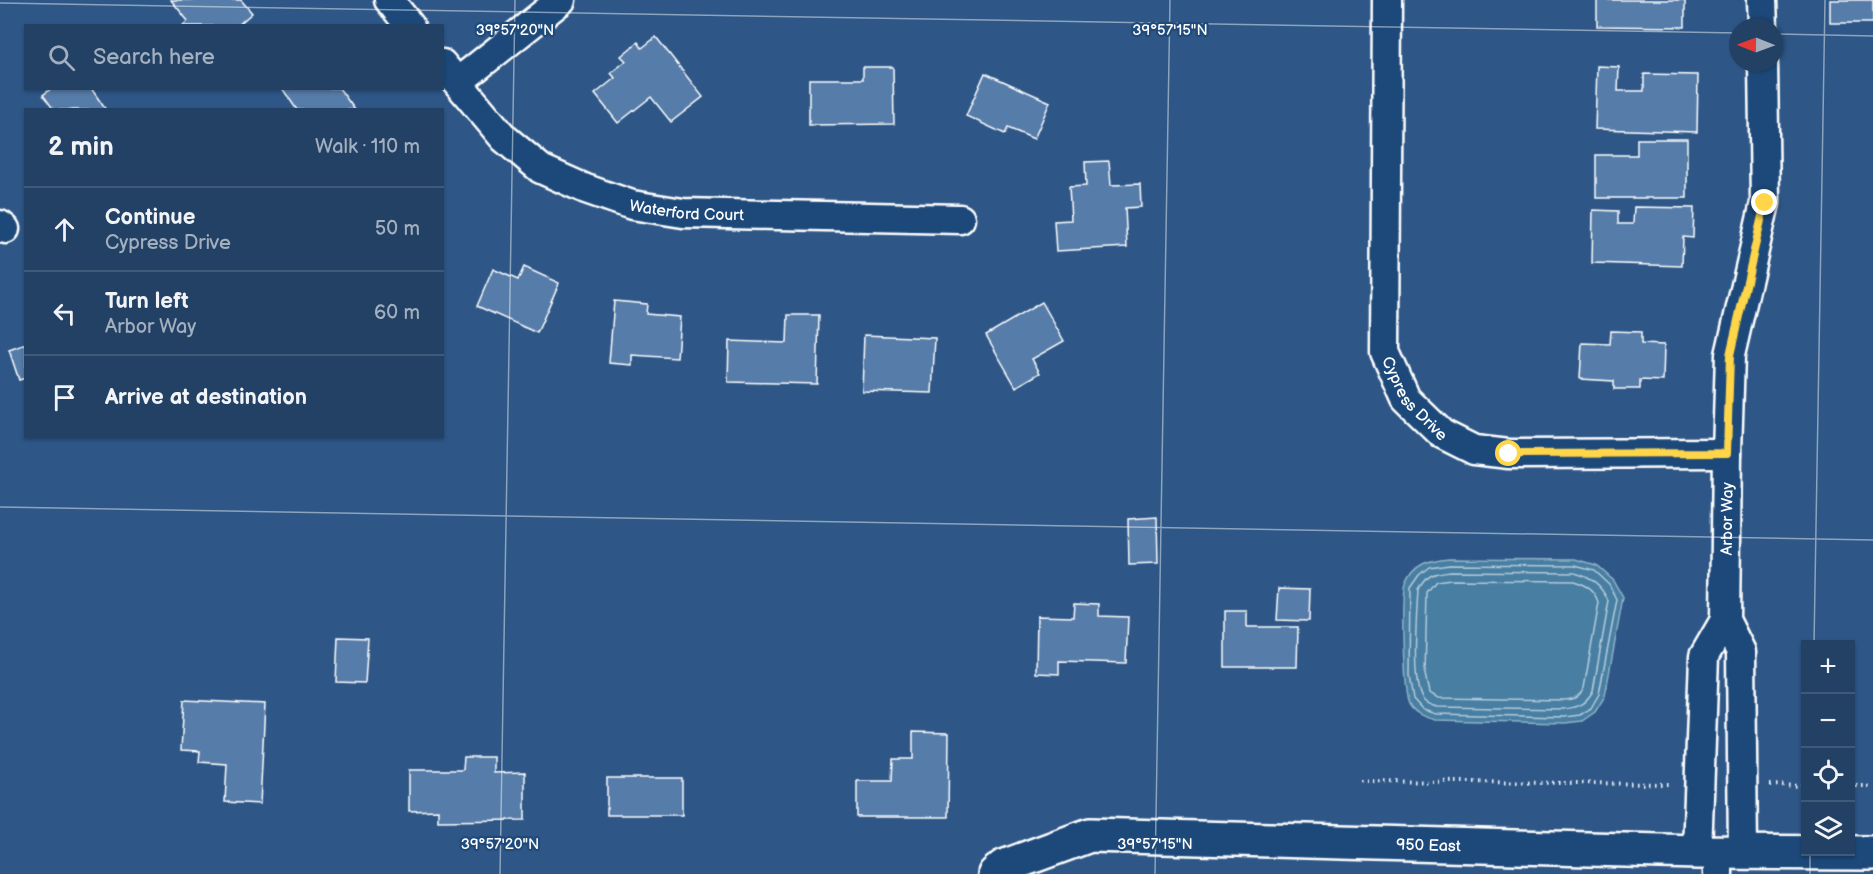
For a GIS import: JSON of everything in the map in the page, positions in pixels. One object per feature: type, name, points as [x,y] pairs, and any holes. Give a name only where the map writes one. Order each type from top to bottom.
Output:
[{"type":"street","points":[[389,0],[408,24]]},
{"type":"street","points":[[450,73],[561,0]]},
{"type":"street","name":"Cypress Drive","points":[[1387,0],[1385,352],[1406,399],[1442,434],[1474,450],[1509,454],[1727,453]]},
{"type":"street","points":[[1762,0],[1763,18]]},
{"type":"street","name":"Arbor Way","points":[[1719,858],[1741,652],[1725,620],[1730,355],[1765,203],[1763,72]]},
{"type":"street","name":"Waterford Court","points":[[450,73],[504,138],[541,169],[586,189],[632,205],[683,213],[960,219]]},
{"type":"street","name":"Arbor Way","points":[[1719,858],[1704,656],[1725,620]]},
{"type":"street","name":"950 East","points":[[995,874],[1003,867],[1090,835],[1719,858],[1873,853]]},
{"type":"path","points":[[1360,781],[1672,784]]},
{"type":"path","points":[[1765,785],[1801,786]]},
{"type":"path","points":[[1855,786],[1873,786]]},
{"type":"water","points":[[1449,558],[1576,559],[1596,565],[1613,580],[1623,598],[1605,696],[1595,712],[1582,721],[1565,723],[1435,720],[1414,710],[1409,704],[1405,682],[1403,625],[1405,585],[1417,567],[1435,560]]},
{"type":"building","points":[[171,0],[241,0],[252,13],[239,24],[184,24],[188,21]]},
{"type":"building","points":[[1597,0],[1685,0],[1685,27],[1597,26]]},
{"type":"building","points":[[1830,0],[1873,0],[1873,23],[1830,23]]},
{"type":"building","points":[[656,37],[703,97],[671,122],[651,97],[618,123],[595,94],[615,78],[611,73],[626,61],[621,56],[638,42],[642,48]]},
{"type":"building","points":[[1597,66],[1619,67],[1618,91],[1644,91],[1644,74],[1698,75],[1697,132],[1595,129]]},
{"type":"building","points":[[863,67],[893,67],[894,124],[809,125],[809,79],[863,79]]},
{"type":"building","points":[[985,73],[1050,102],[1034,139],[1008,128],[1005,134],[966,116]]},
{"type":"building","points":[[49,90],[92,90],[105,108],[53,108],[43,95]]},
{"type":"building","points":[[283,90],[340,90],[354,108],[296,108]]},
{"type":"building","points":[[1637,139],[1687,139],[1687,198],[1596,198],[1596,155],[1637,155]]},
{"type":"building","points":[[1109,161],[1111,185],[1140,184],[1141,207],[1125,208],[1127,247],[1056,251],[1054,221],[1071,220],[1069,187],[1086,186],[1085,162]]},
{"type":"building","points":[[1634,207],[1694,208],[1693,238],[1683,237],[1682,266],[1592,263],[1593,210],[1618,211],[1618,224],[1633,224]]},
{"type":"building","points":[[524,267],[559,283],[537,333],[477,306],[493,269],[518,280]]},
{"type":"building","points":[[614,301],[647,304],[646,314],[680,317],[677,358],[632,355],[632,365],[609,363]]},
{"type":"building","points":[[1042,302],[1064,341],[1032,359],[1040,373],[1016,387],[986,335]]},
{"type":"building","points":[[788,315],[819,315],[817,384],[728,382],[729,341],[787,343]]},
{"type":"building","points":[[1611,331],[1641,332],[1641,344],[1664,345],[1663,381],[1640,380],[1640,389],[1614,389],[1614,381],[1580,379],[1582,343],[1610,344]]},
{"type":"building","points":[[864,335],[935,338],[932,393],[862,391]]},
{"type":"building","points":[[24,345],[24,379],[19,380],[9,350]]},
{"type":"building","points":[[1157,517],[1158,564],[1129,565],[1128,519]]},
{"type":"building","points":[[1279,588],[1310,589],[1309,621],[1277,620]]},
{"type":"building","points":[[1074,603],[1099,604],[1099,616],[1128,617],[1126,663],[1059,661],[1059,674],[1036,673],[1037,616],[1073,617]]},
{"type":"building","points":[[1225,611],[1247,611],[1247,627],[1298,627],[1297,667],[1225,667]]},
{"type":"building","points":[[338,637],[368,638],[365,683],[336,682]]},
{"type":"building","points":[[184,700],[265,704],[260,804],[225,802],[227,764],[199,762],[200,751],[181,750]]},
{"type":"building","points":[[913,732],[949,733],[948,817],[857,817],[857,781],[892,781],[893,759],[913,759]]},
{"type":"building","points":[[464,757],[494,757],[494,773],[525,772],[525,820],[438,821],[438,810],[409,811],[409,770],[463,770]]},
{"type":"building","points":[[607,778],[682,778],[682,815],[607,815]]},
{"type":"route","points":[[1509,454],[1727,453],[1730,355],[1765,203]]}]
